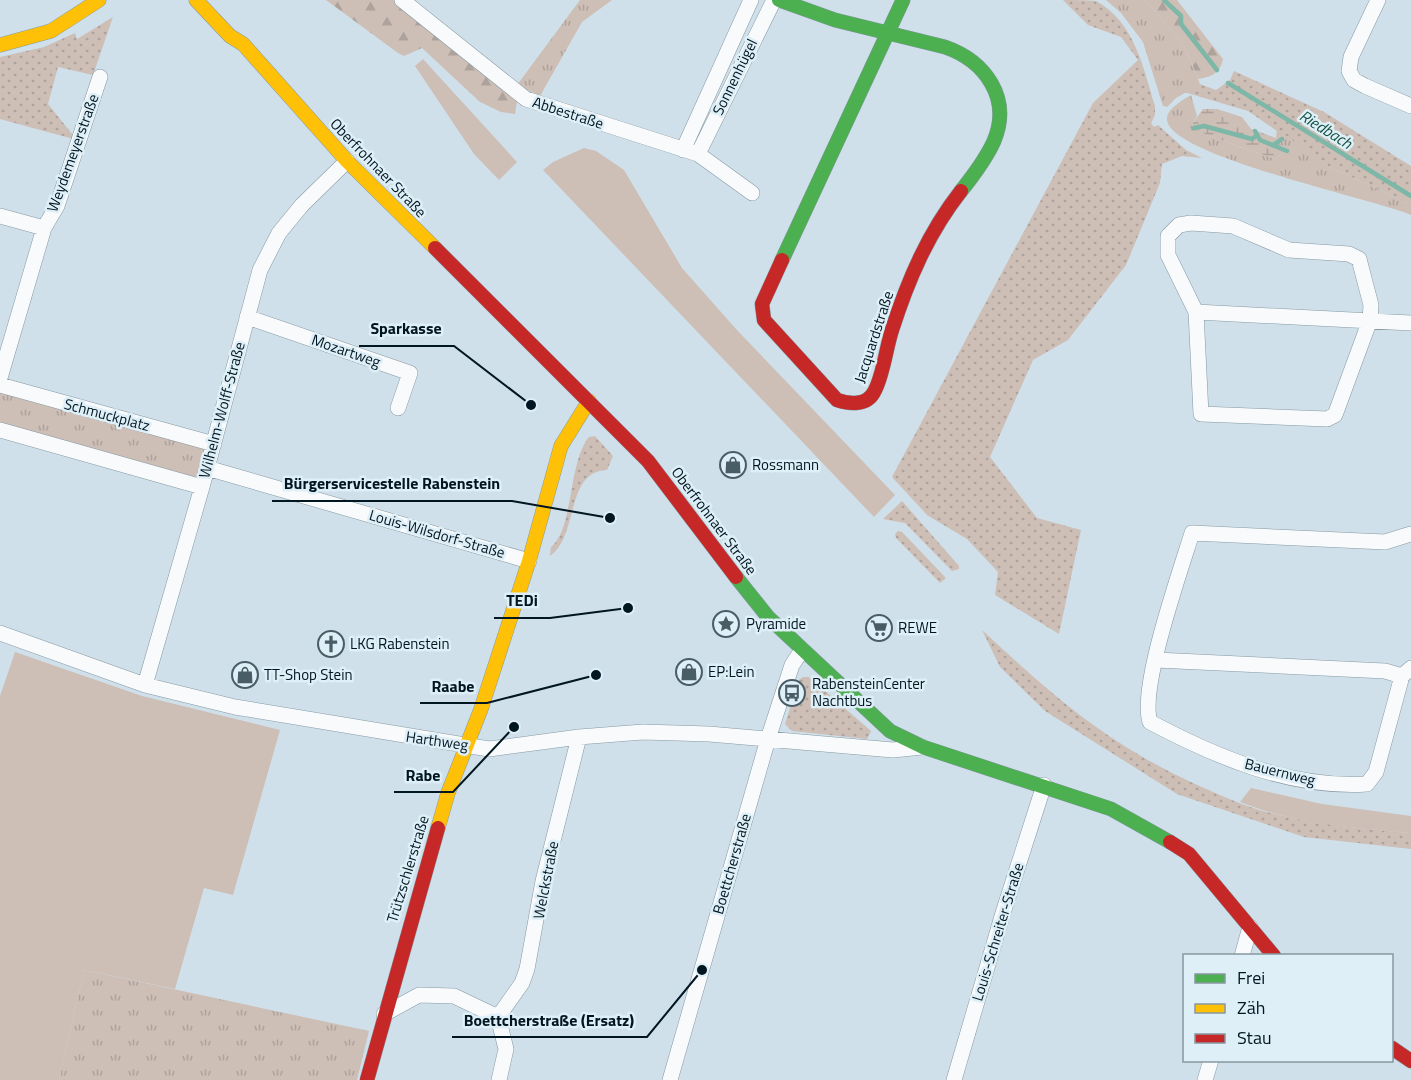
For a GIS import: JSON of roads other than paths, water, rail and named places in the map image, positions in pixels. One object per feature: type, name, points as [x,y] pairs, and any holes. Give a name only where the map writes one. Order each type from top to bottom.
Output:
[{"type":"street","points":[[0,45],[51,31],[99,0]]},
{"type":"street","name":"Oberfrohnaer Straße","points":[[196,0],[230,36],[243,44],[347,161],[648,462],[749,595],[802,650],[890,731],[923,747],[1044,785],[1111,809],[1149,828],[1189,854],[1224,893],[1272,954]]},
{"type":"street","name":"Abbestraße","points":[[402,0],[526,99],[690,152],[752,193]]},
{"type":"street","name":"Sonnenhügel","points":[[690,152],[751,0]]},
{"type":"street","name":"Sonnenhügel","points":[[690,152],[774,0]]},
{"type":"street","name":"Jacquardstraße","points":[[779,0],[805,11],[887,32],[961,53],[981,65],[993,82],[1000,102],[998,130],[981,161],[931,236],[900,306],[874,393],[863,403],[850,405],[837,400],[803,360],[764,320],[761,313],[762,304],[805,216],[887,32],[903,0]]},
{"type":"street","points":[[1378,0],[1356,46],[1349,71],[1354,80],[1411,106]]},
{"type":"street","name":"Weydemeyerstraße","points":[[0,378],[44,228],[57,206],[100,76]]},
{"type":"street","name":"Wilhelm-Wolff-Straße","points":[[145,685],[214,444],[260,270],[279,233],[302,205],[347,161]]},
{"type":"street","name":"Weydemeyerstraße","points":[[0,216],[44,228]]},
{"type":"street","points":[[1179,225],[1233,226],[1278,248],[1349,254],[1359,259],[1371,306],[1370,320],[1335,415],[1327,419],[1201,414],[1197,312],[1167,251],[1168,236],[1179,225]]},
{"type":"street","points":[[1197,312],[1411,323]]},
{"type":"street","name":"Mozartweg","points":[[247,317],[410,374],[398,408]]},
{"type":"street","name":"Schmuckplatz","points":[[0,385],[214,444]]},
{"type":"street","name":"Trützschlerstraße","points":[[367,1080],[448,793],[467,746],[528,561],[561,446],[589,401]]},
{"type":"street","points":[[0,430],[202,487]]},
{"type":"street","name":"Louis-Wilsdorf-Straße","points":[[207,468],[528,561]]},
{"type":"street","name":"Bauernweg","points":[[1156,660],[1407,672],[1372,780],[1367,784],[1306,782],[1207,751],[1150,722],[1146,710],[1147,696],[1156,660],[1191,532],[1384,542],[1410,539]]},
{"type":"street","name":"Harthweg","points":[[0,633],[145,685],[235,707],[467,746],[502,749],[579,737],[644,732],[768,739],[893,750],[923,747]]},
{"type":"street","name":"Boettcherstraße","points":[[670,1080],[768,739],[792,665],[802,650]]},
{"type":"street","name":"Welckstraße","points":[[498,1017],[522,983],[527,969],[541,906],[543,882],[579,737]]},
{"type":"street","name":"Louis-Schreiter-Straße","points":[[954,1080],[1003,913],[1044,785]]},
{"type":"street","points":[[1243,954],[1250,927]]},
{"type":"street","points":[[384,1014],[419,995],[431,995],[454,996],[498,1017],[506,1049],[499,1080]]},
{"type":"street","points":[[1393,1049],[1411,1061]]},
{"type":"street","points":[[1205,1080],[1210,1062]]},
{"type":"waterway","name":"Riedbach","points":[[1164,0],[1181,16],[1181,24],[1217,70]]},
{"type":"waterway","name":"Riedbach","points":[[1228,83],[1411,196]]},
{"type":"waterway","points":[[1194,128],[1204,126],[1252,139],[1256,136]]},
{"type":"waterway","points":[[1255,131],[1260,140],[1287,151]]},
{"type":"waterway","points":[[1273,145],[1282,139]]},
{"type":"place","name":"Sparkasse","points":[[531,405]]},
{"type":"place","name":"Rossmann","points":[[733,465]]},
{"type":"place","name":"Bürgerservicestelle Rabenstein","points":[[610,518]]},
{"type":"place","name":"TEDi","points":[[628,608]]},
{"type":"place","name":"Pyramide","points":[[726,624]]},
{"type":"place","name":"REWE","points":[[879,628]]},
{"type":"place","name":"LKG Rabenstein","points":[[331,644]]},
{"type":"place","name":"EP:Lein","points":[[689,672]]},
{"type":"place","name":"TT-Shop Stein","points":[[245,675]]},
{"type":"place","name":"Raabe","points":[[596,675]]},
{"type":"place","name":"RabensteinCenter Nachtbus","points":[[792,693]]},
{"type":"place","name":"Rabe","points":[[514,727]]},
{"type":"place","name":"Boettcherstraße (Ersatz)","points":[[702,970]]}]
